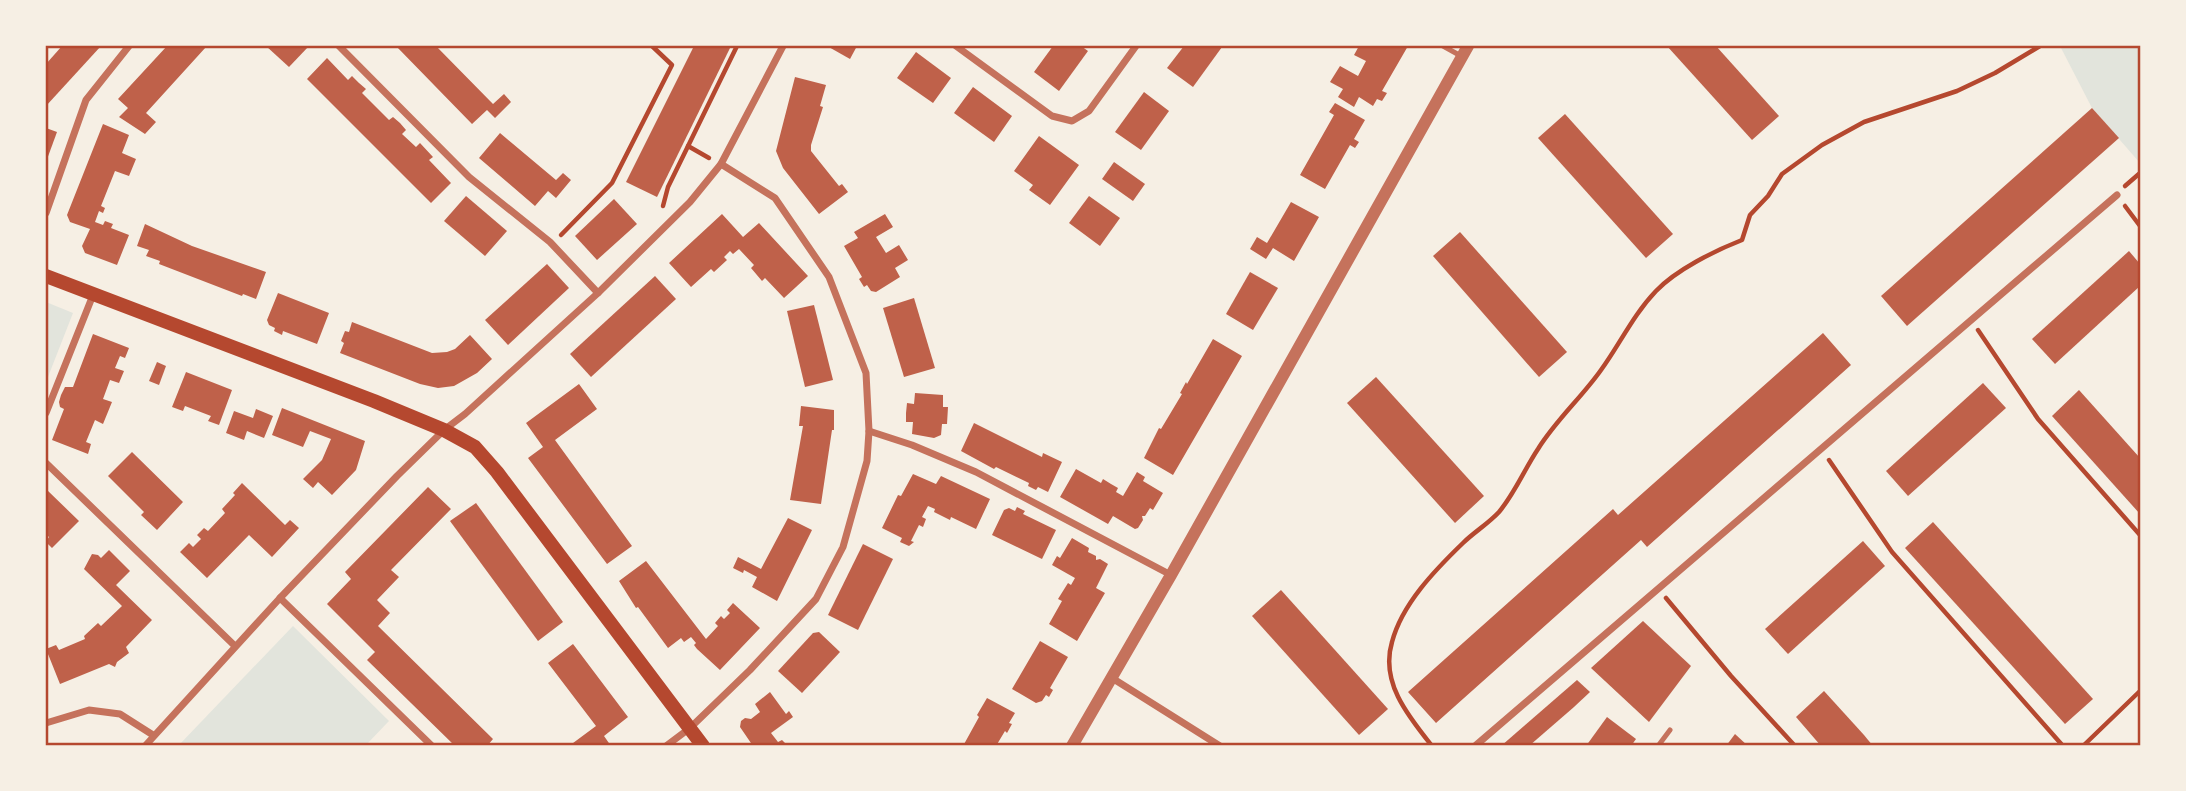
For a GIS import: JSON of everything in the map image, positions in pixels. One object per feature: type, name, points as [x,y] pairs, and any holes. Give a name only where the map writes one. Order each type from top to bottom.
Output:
[{"type":"main road","points":[[46,276],[374,401],[444,430],[475,447],[497,472],[703,746]]},
{"type":"street","points":[[46,214],[86,100],[129,46]]},
{"type":"street","points":[[339,46],[469,177],[552,244],[598,293]]},
{"type":"street","points":[[145,746],[280,597],[444,430],[465,414],[655,239],[721,164],[783,46]]},
{"type":"street","points":[[956,46],[1052,116],[1072,121],[1089,111],[1136,46]]},
{"type":"street","points":[[1072,746],[1465,51]]},
{"type":"street","points":[[666,746],[690,728],[750,670],[816,599],[844,547],[867,461],[869,431],[866,373],[829,277],[775,198],[721,164]]},
{"type":"street","points":[[1475,746],[2116,195]]},
{"type":"street","points":[[46,413],[93,295]]},
{"type":"street","points":[[869,431],[912,445],[976,472],[1171,575]]},
{"type":"street","points":[[46,463],[235,646]]},
{"type":"street","points":[[280,597],[432,746]]},
{"type":"street","points":[[1112,678],[1220,746]]},
{"type":"street","points":[[46,723],[89,710],[120,714],[153,735]]},
{"type":"lane","points":[[1443,46],[1465,51]]},
{"type":"lane","points":[[1658,746],[1670,730]]},
{"type":"path","points":[[552,244],[612,183],[672,65],[652,46]]},
{"type":"path","points":[[655,239],[668,187],[737,46]]},
{"type":"path","points":[[1432,746],[1414,723],[1391,685],[1389,659],[1392,641],[1409,604],[1463,543],[1498,513],[1520,481],[1537,449],[1601,370],[1631,322],[1657,290],[1693,264],[1742,240],[1750,215],[1768,196],[1782,174],[1822,145],[1864,122],[1957,90],[1995,73],[2040,46]]},
{"type":"path","points":[[688,146],[721,164]]},
{"type":"path","points":[[2116,195],[2140,226]]},
{"type":"path","points":[[1971,320],[2038,419],[2140,535]]},
{"type":"path","points":[[1821,448],[1892,552],[2063,746]]},
{"type":"path","points":[[1659,589],[1731,676],[1795,746]]},
{"type":"path","points":[[2083,746],[2140,691]]},
{"type":"shaded area","points":[[2060,46],[2140,46],[2140,163],[2092,108]]},
{"type":"shaded area","points":[[46,302],[73,313],[46,382]]},
{"type":"shaded area","points":[[293,626],[389,721],[366,745],[179,745]]},
{"type":"building","points":[[62,46],[101,46],[46,106],[46,64]]},
{"type":"building","points":[[167,46],[206,47],[146,113],[156,122],[145,134],[119,117],[128,108],[118,99]]},
{"type":"building","points":[[266,46],[309,46],[289,67]]},
{"type":"building","points":[[396,46],[436,46],[493,104],[504,94],[511,102],[495,118],[487,110],[472,124]]},
{"type":"building","points":[[694,46],[731,46],[657,197],[626,182]]},
{"type":"building","points":[[827,46],[857,46],[850,59]]},
{"type":"building","points":[[1053,46],[1081,46],[1088,51],[1059,91],[1034,72]]},
{"type":"building","points":[[1184,46],[1222,47],[1193,87],[1167,68]]},
{"type":"building","points":[[1359,46],[1408,46],[1382,91],[1387,93],[1382,101],[1377,99],[1373,106],[1359,97],[1354,107],[1338,97],[1343,89],[1330,82],[1340,66],[1358,76],[1366,61],[1354,55]]},
{"type":"building","points":[[1667,46],[1716,46],[1779,116],[1752,140]]},
{"type":"building","points":[[916,52],[951,78],[933,103],[897,78]]},
{"type":"building","points":[[327,58],[348,80],[352,76],[366,89],[362,93],[389,120],[393,117],[400,123],[406,130],[402,134],[416,147],[420,143],[433,157],[429,160],[451,183],[431,203],[307,79]]},
{"type":"building","points":[[795,77],[826,85],[811,151],[839,186],[842,184],[848,192],[819,214],[783,168],[776,151]]},
{"type":"building","points":[[973,87],[1012,116],[994,142],[954,113]]},
{"type":"building","points":[[1144,92],[1169,111],[1141,150],[1115,132]]},
{"type":"building","points":[[1335,103],[1365,120],[1354,139],[1359,142],[1355,148],[1350,145],[1325,189],[1300,175],[1334,115],[1329,112]]},
{"type":"building","points":[[2092,108],[2119,138],[1907,326],[1881,296]]},
{"type":"building","points":[[1565,114],[1673,234],[1646,258],[1538,138]]},
{"type":"building","points":[[103,124],[129,135],[122,153],[136,159],[129,176],[115,171],[101,206],[105,208],[103,213],[99,211],[95,222],[113,224],[111,228],[129,235],[117,265],[85,253],[82,246],[90,229],[70,222],[67,215]]},
{"type":"building","points":[[46,128],[57,132],[46,162]]},
{"type":"building","points":[[500,133],[556,180],[563,173],[571,180],[556,198],[548,191],[535,206],[479,158]]},
{"type":"building","points":[[1039,136],[1079,165],[1050,205],[1029,190],[1033,185],[1014,171]]},
{"type":"building","points":[[1114,162],[1145,184],[1133,201],[1102,179]]},
{"type":"building","points":[[466,196],[507,231],[485,256],[444,221]]},
{"type":"building","points":[[1089,196],[1120,218],[1100,246],[1069,223]]},
{"type":"building","points":[[614,199],[637,224],[597,260],[575,236]]},
{"type":"building","points":[[1291,202],[1319,217],[1294,261],[1273,248],[1266,259],[1250,249],[1257,237],[1267,243]]},
{"type":"building","points":[[722,214],[743,237],[759,223],[808,276],[784,298],[765,278],[762,281],[751,268],[754,265],[739,249],[733,254],[730,251],[724,257],[727,260],[714,272],[711,269],[691,287],[669,263]]},
{"type":"building","points":[[885,214],[893,227],[876,237],[886,253],[899,245],[908,260],[895,268],[900,277],[876,292],[871,291],[867,285],[864,287],[859,279],[862,277],[844,246],[858,238],[854,232]]},
{"type":"building","points":[[145,224],[192,246],[266,272],[256,299],[159,264],[160,261],[146,256],[149,250],[137,246]]},
{"type":"building","points":[[1460,232],[1567,352],[1539,377],[1433,256]]},
{"type":"building","points":[[2129,251],[2140,264],[2140,286],[2055,364],[2032,339]]},
{"type":"building","points":[[547,264],[569,288],[508,345],[485,320]]},
{"type":"building","points":[[1250,272],[1278,288],[1253,330],[1226,314]]},
{"type":"building","points":[[655,276],[676,299],[591,377],[570,354]]},
{"type":"building","points":[[278,293],[329,313],[317,344],[283,331],[282,335],[269,325],[267,320]]},
{"type":"building","points":[[914,298],[935,368],[904,377],[883,308]]},
{"type":"building","points":[[814,305],[833,380],[805,387],[787,311]]},
{"type":"building","points":[[352,322],[432,353],[455,349],[470,335],[492,359],[477,373],[454,386],[438,388],[420,384],[340,353],[344,343],[341,341],[345,331],[349,332]]},
{"type":"building","points":[[1823,333],[1851,365],[1647,547],[1641,540],[1436,723],[1408,692],[1613,509],[1618,515]]},
{"type":"building","points":[[93,334],[129,348],[125,358],[120,356],[115,368],[124,371],[119,383],[110,380],[103,399],[112,402],[103,424],[95,420],[86,442],[91,444],[88,454],[52,440],[64,409],[60,407],[61,395],[65,387],[73,387]]},
{"type":"building","points":[[1213,339],[1242,356],[1173,475],[1144,458]]},
{"type":"building","points":[[157,362],[166,366],[159,385],[149,381]]},
{"type":"building","points":[[186,372],[232,390],[219,425],[208,421],[211,416],[185,406],[183,411],[172,407]]},
{"type":"building","points":[[1376,377],[1484,496],[1455,523],[1347,403]]},
{"type":"building","points":[[1983,383],[2006,408],[1908,496],[1886,471]]},
{"type":"building","points":[[579,384],[597,409],[555,440],[632,546],[607,564],[528,458],[543,447],[526,423]]},
{"type":"building","points":[[2079,390],[2140,458],[2140,514],[2052,416]]},
{"type":"building","points":[[915,393],[943,395],[943,407],[948,407],[947,424],[942,424],[941,435],[934,438],[912,434],[913,422],[906,422],[906,413],[907,403],[914,404]]},
{"type":"building","points":[[801,406],[834,410],[834,430],[821,504],[790,500],[803,426],[799,426]]},
{"type":"building","points":[[282,408],[365,441],[356,470],[332,495],[318,482],[313,488],[303,479],[322,460],[331,439],[310,431],[303,447],[272,435]]},
{"type":"building","points":[[256,409],[273,416],[264,438],[247,431],[244,440],[226,433],[234,411],[253,418]]},
{"type":"building","points":[[974,423],[1042,457],[1043,453],[1062,462],[1048,492],[1038,487],[1036,490],[1028,486],[1029,483],[996,467],[994,469],[961,451]]},
{"type":"building","points":[[132,452],[183,502],[157,530],[141,515],[144,512],[108,476]]},
{"type":"building","points":[[1076,469],[1101,483],[1103,479],[1118,488],[1116,492],[1123,496],[1137,472],[1145,477],[1143,481],[1163,493],[1153,510],[1150,508],[1145,516],[1142,516],[1143,520],[1138,528],[1135,529],[1113,516],[1108,524],[1060,497]]},
{"type":"building","points":[[913,474],[936,484],[941,476],[990,499],[976,529],[951,517],[950,520],[928,506],[922,517],[926,519],[923,527],[919,525],[911,541],[914,542],[909,546],[900,542],[902,538],[882,528],[898,495],[901,496]]},
{"type":"building","points":[[242,483],[285,525],[290,520],[299,528],[272,557],[249,535],[207,578],[180,552],[189,543],[193,547],[201,539],[197,535],[204,528],[208,531],[225,513],[222,509]]},
{"type":"building","points":[[428,487],[451,509],[391,570],[399,577],[377,600],[390,613],[378,626],[493,739],[487,746],[455,746],[367,660],[375,652],[327,604],[351,579],[345,572]]},
{"type":"building","points":[[46,489],[79,521],[52,548],[46,542],[49,537],[46,534]]},
{"type":"building","points":[[476,503],[563,622],[538,641],[450,521]]},
{"type":"building","points":[[1017,507],[1025,511],[1023,514],[1056,530],[1042,559],[992,535],[1004,510],[1009,508],[1015,511]]},
{"type":"building","points":[[788,518],[812,530],[777,601],[752,587],[757,577],[733,568],[738,557],[761,569]]},
{"type":"building","points":[[1933,522],[2093,699],[2065,724],[1905,548]]},
{"type":"building","points":[[1072,538],[1089,548],[1088,552],[1096,556],[1096,560],[1100,559],[1108,564],[1096,588],[1105,593],[1077,641],[1049,624],[1062,601],[1058,599],[1068,583],[1071,585],[1075,578],[1052,565],[1057,556],[1060,558]]},
{"type":"building","points":[[1863,541],[1885,566],[1788,654],[1765,629]]},
{"type":"building","points":[[863,544],[893,559],[858,630],[828,615]]},
{"type":"building","points":[[109,550],[130,571],[116,585],[152,620],[126,647],[129,653],[117,662],[115,667],[109,664],[60,684],[46,649],[56,645],[59,650],[85,639],[84,636],[98,623],[101,626],[122,606],[84,569],[92,554],[101,558]]},
{"type":"building","points":[[646,561],[706,639],[718,626],[715,623],[721,616],[724,619],[730,613],[727,610],[733,603],[760,628],[720,670],[697,649],[691,637],[684,642],[681,638],[668,648],[638,607],[636,608],[619,581]]},
{"type":"building","points":[[1281,590],[1388,709],[1359,735],[1252,616]]},
{"type":"building","points":[[1643,621],[1691,666],[1649,722],[1591,668]]},
{"type":"building","points":[[819,632],[840,652],[802,693],[778,671],[813,633]]},
{"type":"building","points":[[1040,641],[1068,657],[1050,688],[1053,690],[1049,697],[1046,695],[1042,701],[1036,703],[1012,689]]},
{"type":"building","points":[[573,644],[628,717],[604,736],[611,746],[569,746],[596,726],[548,663]]},
{"type":"building","points":[[1577,680],[1590,692],[1574,707],[1529,746],[1501,746]]},
{"type":"building","points":[[1824,691],[1873,746],[1821,746],[1796,717]]},
{"type":"building","points":[[770,692],[786,714],[789,711],[793,717],[771,733],[778,742],[782,740],[786,744],[753,746],[740,727],[741,721],[745,718],[751,719],[760,712],[755,704]]},
{"type":"building","points":[[987,698],[1015,713],[1009,723],[1012,724],[996,746],[963,746],[979,717],[977,715]]},
{"type":"building","points":[[1607,717],[1636,739],[1631,746],[1586,746]]},
{"type":"building","points":[[1735,734],[1748,746],[1726,746]]}]
